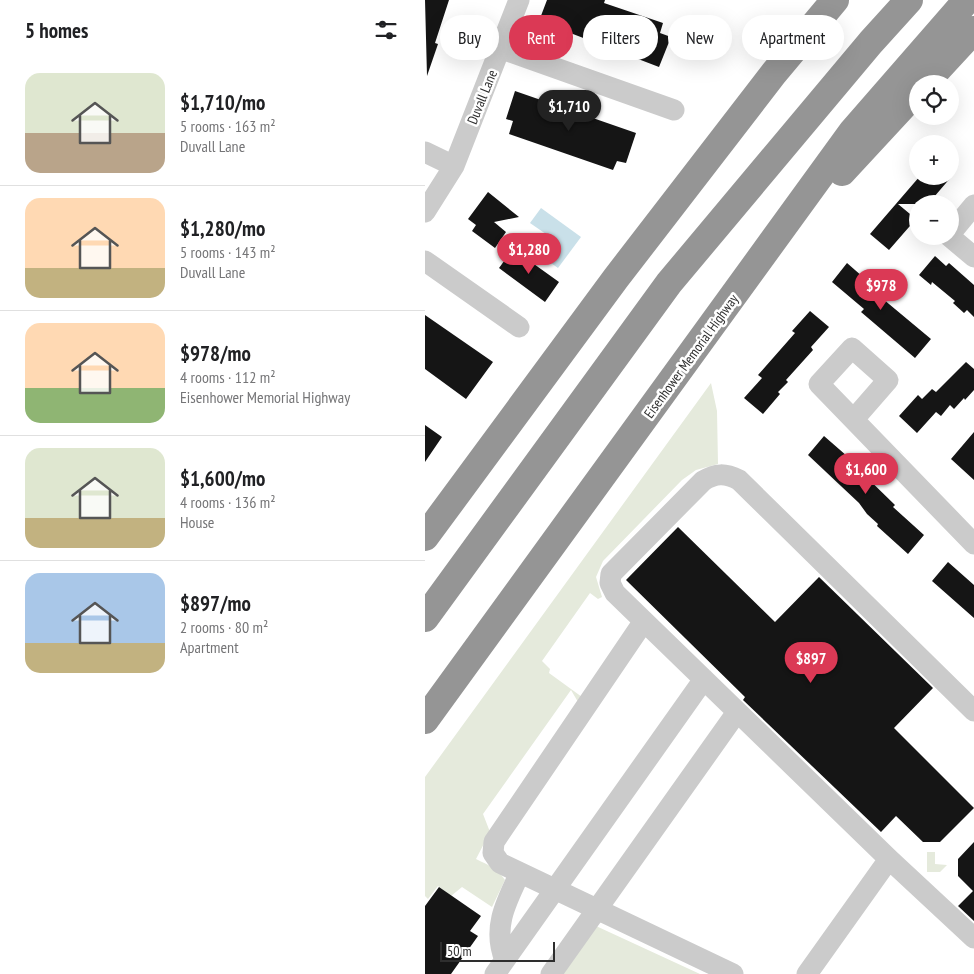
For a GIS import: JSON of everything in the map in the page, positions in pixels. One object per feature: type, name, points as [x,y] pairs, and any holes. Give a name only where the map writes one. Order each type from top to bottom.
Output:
[{"type":"highway","points":[[428,534],[622,270],[768,81],[835,0]]},
{"type":"highway","points":[[425,618],[669,283],[871,42],[909,0]]},
{"type":"highway","name":"Eisenhower Memorial Highway","points":[[425,720],[852,132],[967,0]]},
{"type":"highway","points":[[932,75],[974,30]]},
{"type":"highway","points":[[759,261],[909,99]]},
{"type":"street","name":"Duvall Lane","points":[[425,212],[454,166],[502,49],[519,0]]},
{"type":"street","points":[[502,49],[674,110]]},
{"type":"street","points":[[425,152],[454,166]]},
{"type":"street","points":[[959,224],[974,205]]},
{"type":"street","points":[[959,243],[974,257]]},
{"type":"street","points":[[425,261],[519,326]]},
{"type":"street","points":[[854,419],[974,544]]},
{"type":"street","points":[[974,710],[739,480],[729,475],[721,474],[703,481],[613,570],[610,579],[615,593],[889,859],[974,938]]},
{"type":"street","points":[[643,621],[494,842],[493,853],[500,863],[733,974]]},
{"type":"street","points":[[498,970],[703,679]]},
{"type":"street","points":[[551,974],[737,712]]},
{"type":"street","points":[[807,974],[889,859]]},
{"type":"street","points":[[498,970],[499,927],[503,910],[520,873]]},
{"type":"shaded area","points":[[711,383],[717,411],[718,464],[696,470],[682,480],[603,561],[596,577],[602,597],[598,599],[590,593],[542,661],[550,669],[549,673],[582,697],[578,702],[571,690],[483,814],[490,832],[476,859],[496,870],[505,880],[492,907],[462,887],[451,896],[438,886],[428,899],[425,896],[425,777]]},
{"type":"shaded area","points":[[927,852],[935,852],[935,864],[947,865],[940,872],[927,872]]},
{"type":"shaded area","points":[[596,926],[700,974],[562,974]]},
{"type":"water","points":[[541,208],[581,237],[558,268],[544,258],[556,241],[530,223]]},
{"type":"building","points":[[425,0],[449,0],[444,15],[440,15],[440,28],[435,43],[438,44],[427,76]]},
{"type":"building","points":[[547,0],[605,0],[604,3],[639,15],[583,15],[583,38],[573,34],[573,15],[541,15]]},
{"type":"building","points":[[658,21],[663,23],[660,33],[668,36],[668,44],[659,67],[641,60],[658,60]]},
{"type":"building","points":[[515,91],[636,133],[626,163],[617,161],[613,170],[509,134],[513,121],[506,119]]},
{"type":"building","points":[[912,185],[944,185],[936,195],[909,195],[909,204],[898,204],[909,213],[909,227],[889,250],[870,234]]},
{"type":"building","points":[[488,192],[519,217],[494,222],[506,232],[495,248],[472,231],[476,225],[468,219]]},
{"type":"building","points":[[513,249],[559,282],[545,302],[499,268]]},
{"type":"building","points":[[935,256],[946,266],[949,263],[974,285],[974,317],[967,310],[964,313],[953,303],[955,301],[932,282],[931,285],[919,275]]},
{"type":"building","points":[[847,263],[879,291],[877,294],[931,339],[915,358],[861,312],[864,309],[832,282]]},
{"type":"building","points":[[810,311],[829,327],[811,347],[813,350],[786,380],[788,382],[778,392],[780,394],[763,414],[744,398],[762,378],[758,375],[795,333],[792,331]]},
{"type":"building","points":[[425,315],[493,362],[466,399],[425,369]]},
{"type":"building","points":[[966,362],[974,369],[974,390],[954,409],[950,405],[941,416],[936,412],[917,433],[899,416],[918,395],[922,399],[932,389],[936,392]]},
{"type":"building","points":[[425,425],[442,437],[425,462]]},
{"type":"building","points":[[974,432],[974,480],[951,459]]},
{"type":"building","points":[[824,436],[855,463],[854,465],[895,505],[893,507],[924,535],[908,554],[877,526],[878,524],[859,503],[808,455]]},
{"type":"building","points":[[678,527],[775,622],[819,577],[933,688],[894,728],[974,808],[940,842],[923,842],[896,816],[881,832],[743,700],[745,697],[626,580]]},
{"type":"building","points":[[948,562],[974,585],[974,618],[932,581]]},
{"type":"building","points":[[974,842],[974,921],[958,906],[973,891],[958,876],[958,859]]},
{"type":"building","points":[[439,887],[481,916],[470,931],[478,936],[451,974],[425,974],[425,906]]}]
